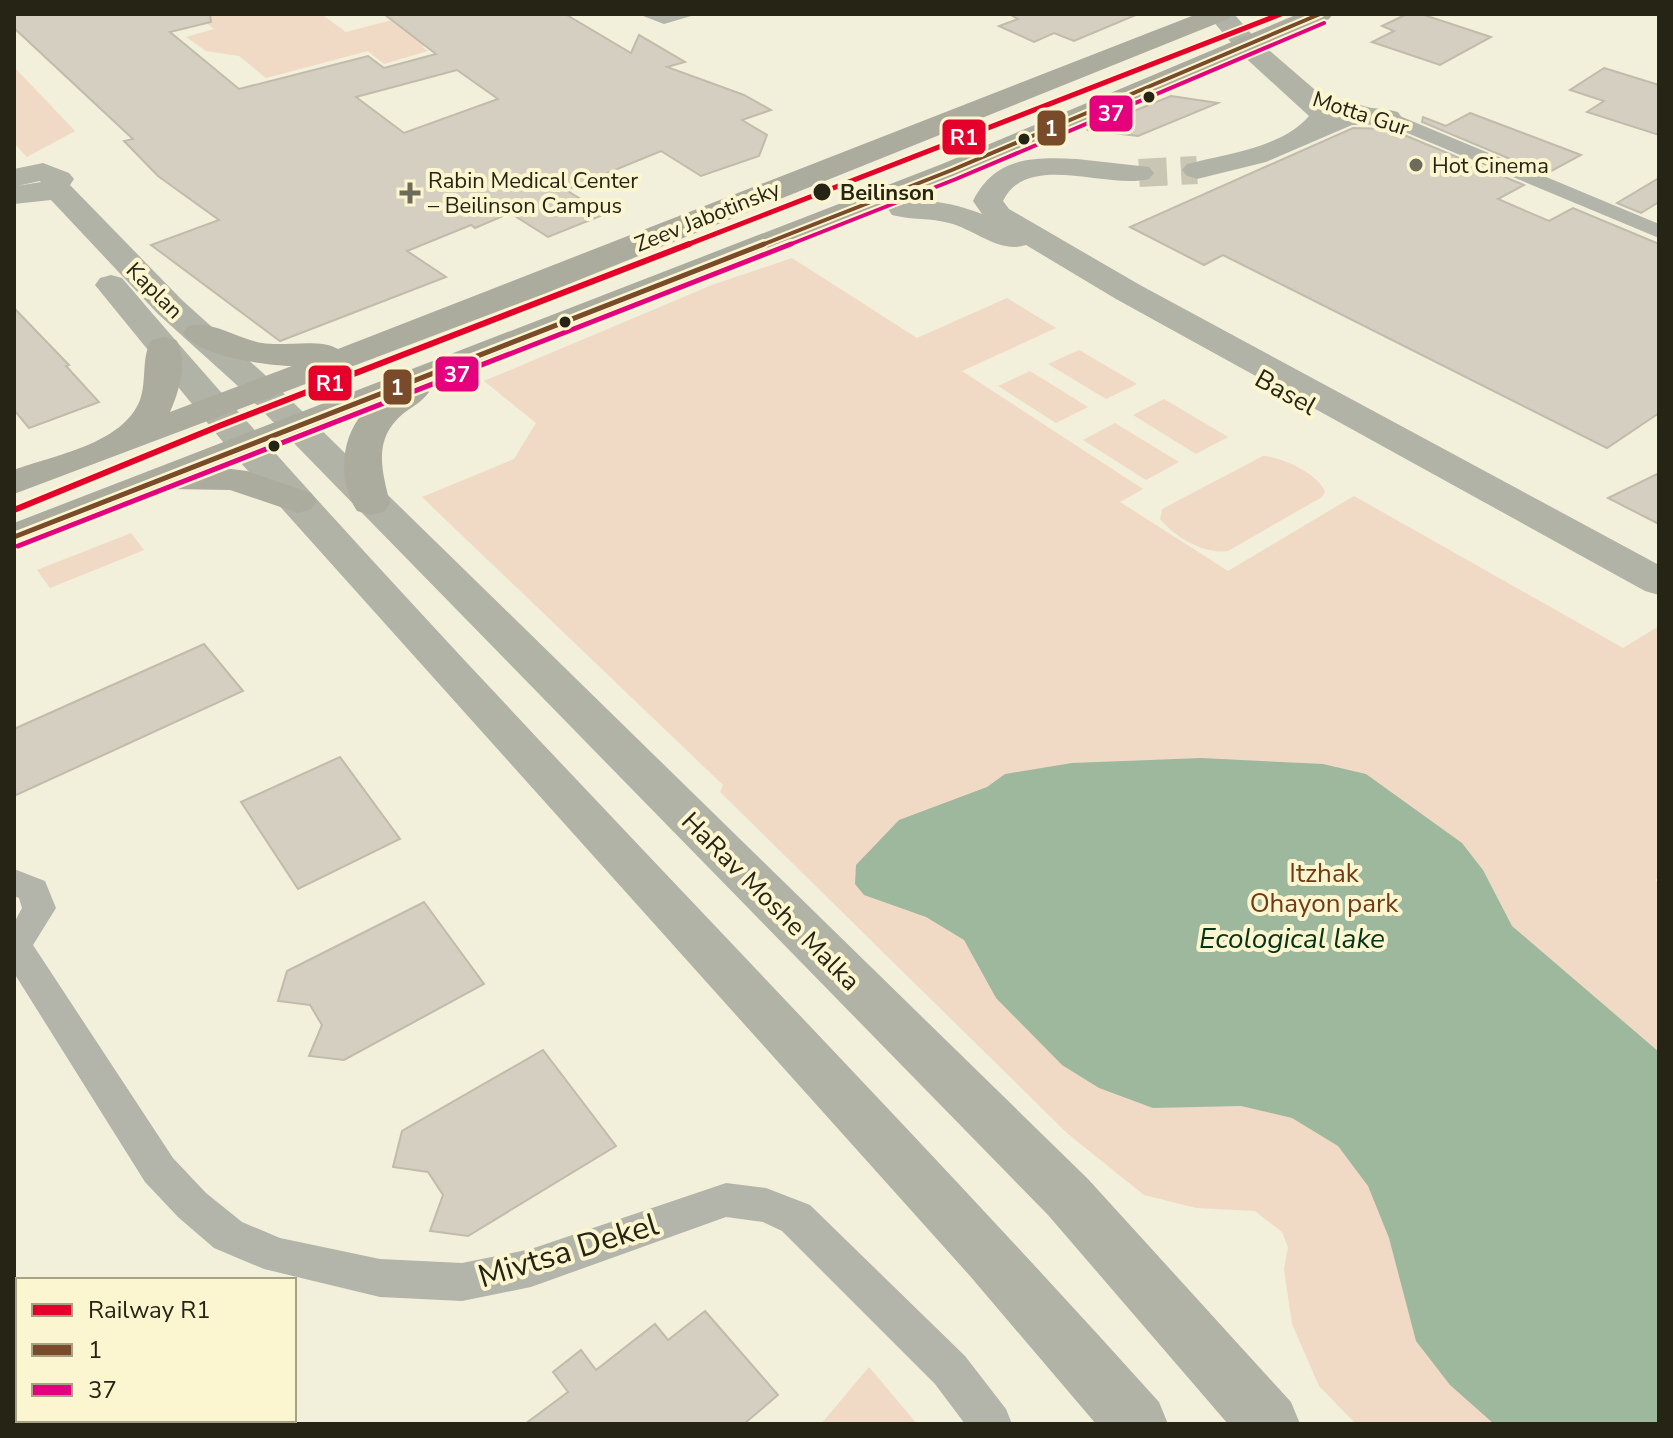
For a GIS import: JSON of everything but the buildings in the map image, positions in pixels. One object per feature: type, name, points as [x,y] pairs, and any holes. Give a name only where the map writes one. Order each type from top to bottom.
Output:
[{"type":"main road","name":"Zeev Jabotinsky","points":[[14,537],[659,287],[1104,108],[1320,14]]},
{"type":"main road","name":"Zeev Jabotinsky","points":[[14,483],[382,344],[1212,15]]},
{"type":"main road","points":[[659,287],[1000,180]]},
{"type":"main road","points":[[200,333],[224,346],[286,357],[382,344]]},
{"type":"main road","points":[[123,441],[137,432],[154,410],[165,381],[164,347]]},
{"type":"main road","points":[[371,503],[359,456],[370,427],[397,400],[457,364]]},
{"type":"main road","points":[[127,492],[180,480],[234,479],[298,501]]},
{"type":"street","points":[[647,14],[664,19],[689,14]]},
{"type":"street","name":"Motta Gur","points":[[1212,15],[1309,98],[1388,118],[1656,227]]},
{"type":"street","points":[[1309,98],[1323,117],[1314,128]]},
{"type":"street","points":[[1197,170],[1256,156],[1314,128],[1348,117],[1388,118]]},
{"type":"street","points":[[1000,180],[1024,171],[1066,165],[1139,173]]},
{"type":"street","name":"Kaplan","points":[[26,179],[260,390]]},
{"type":"street","name":"Kaplan","points":[[26,179],[214,407]]},
{"type":"street","name":"Basel","points":[[1000,180],[990,190],[988,201],[998,215],[1128,292],[1659,582]]},
{"type":"street","name":"Basel","points":[[903,209],[955,214],[1009,236],[1659,604]]},
{"type":"street","name":"HaRav Moshe Malka","points":[[260,390],[1068,1197],[1269,1424]]},
{"type":"street","points":[[214,407],[245,445],[991,1257],[1137,1424]]},
{"type":"street","points":[[14,882],[33,890],[39,908],[26,932],[14,942]]},
{"type":"street","name":"Mivtsa Dekel","points":[[14,942],[159,1170],[228,1235],[278,1256],[380,1278],[462,1282],[531,1268],[726,1200],[766,1205],[796,1218],[950,1370],[991,1424]]},
{"type":"green space","points":[[195,14],[321,14],[346,32],[415,14],[432,45],[422,47],[428,51],[384,64],[368,51],[266,78],[239,56],[206,51],[186,37],[214,29]]},
{"type":"green space","points":[[14,67],[75,131],[27,157],[14,143]]},
{"type":"green space","name":"Itzhak Ohayon park","points":[[792,258],[917,338],[1007,298],[1056,328],[962,371],[1143,489],[1120,502],[1228,571],[1354,496],[1623,648],[1659,626],[1659,877],[1655,880],[1659,883],[1659,1424],[1356,1424],[1319,1386],[1292,1324],[1284,1269],[1288,1247],[1282,1232],[1255,1211],[1196,1208],[1144,1195],[1068,1134],[720,792],[723,785],[422,497],[514,459],[536,423],[484,381],[712,285]]},
{"type":"green space","points":[[1079,350],[1137,384],[1106,399],[1048,364]]},
{"type":"green space","points":[[1030,371],[1088,407],[1056,423],[998,386]]},
{"type":"green space","points":[[1164,399],[1228,437],[1196,454],[1133,415]]},
{"type":"green space","points":[[1115,423],[1179,462],[1146,480],[1083,440]]},
{"type":"green space","points":[[1263,456],[1289,463],[1308,473],[1321,485],[1325,492],[1322,497],[1228,551],[1219,552],[1191,543],[1160,519],[1162,509]]},
{"type":"green space","points":[[131,533],[144,550],[50,588],[37,570]]},
{"type":"green space","points":[[869,1367],[917,1424],[821,1424]]},
{"type":"water","name":"Ecological lake","points":[[1201,758],[1323,764],[1366,774],[1462,843],[1483,870],[1512,926],[1659,1052],[1659,1424],[1494,1424],[1450,1385],[1416,1341],[1389,1238],[1368,1186],[1338,1146],[1292,1118],[1241,1106],[1153,1108],[1099,1088],[1062,1065],[996,998],[964,940],[926,917],[864,895],[855,884],[856,865],[899,820],[987,787],[1005,774],[1072,763]]},
{"type":"tunnel","points":[[1139,173],[1197,170]]},
{"type":"rail line","name":"R1","points":[[14,510],[219,426],[1281,14]]},
{"type":"transit line","name":"1","points":[[14,537],[952,170],[1320,14]]},
{"type":"transit line","name":"37","points":[[18,546],[956,179],[1324,23]]},
{"type":"place","name":"Hot Cinema","points":[[1416,165]]},
{"type":"place","name":"Beilinson","points":[[822,192]]},
{"type":"place","name":"Rabin Medical Center – Beilinson Campus","points":[[410,193]]}]
